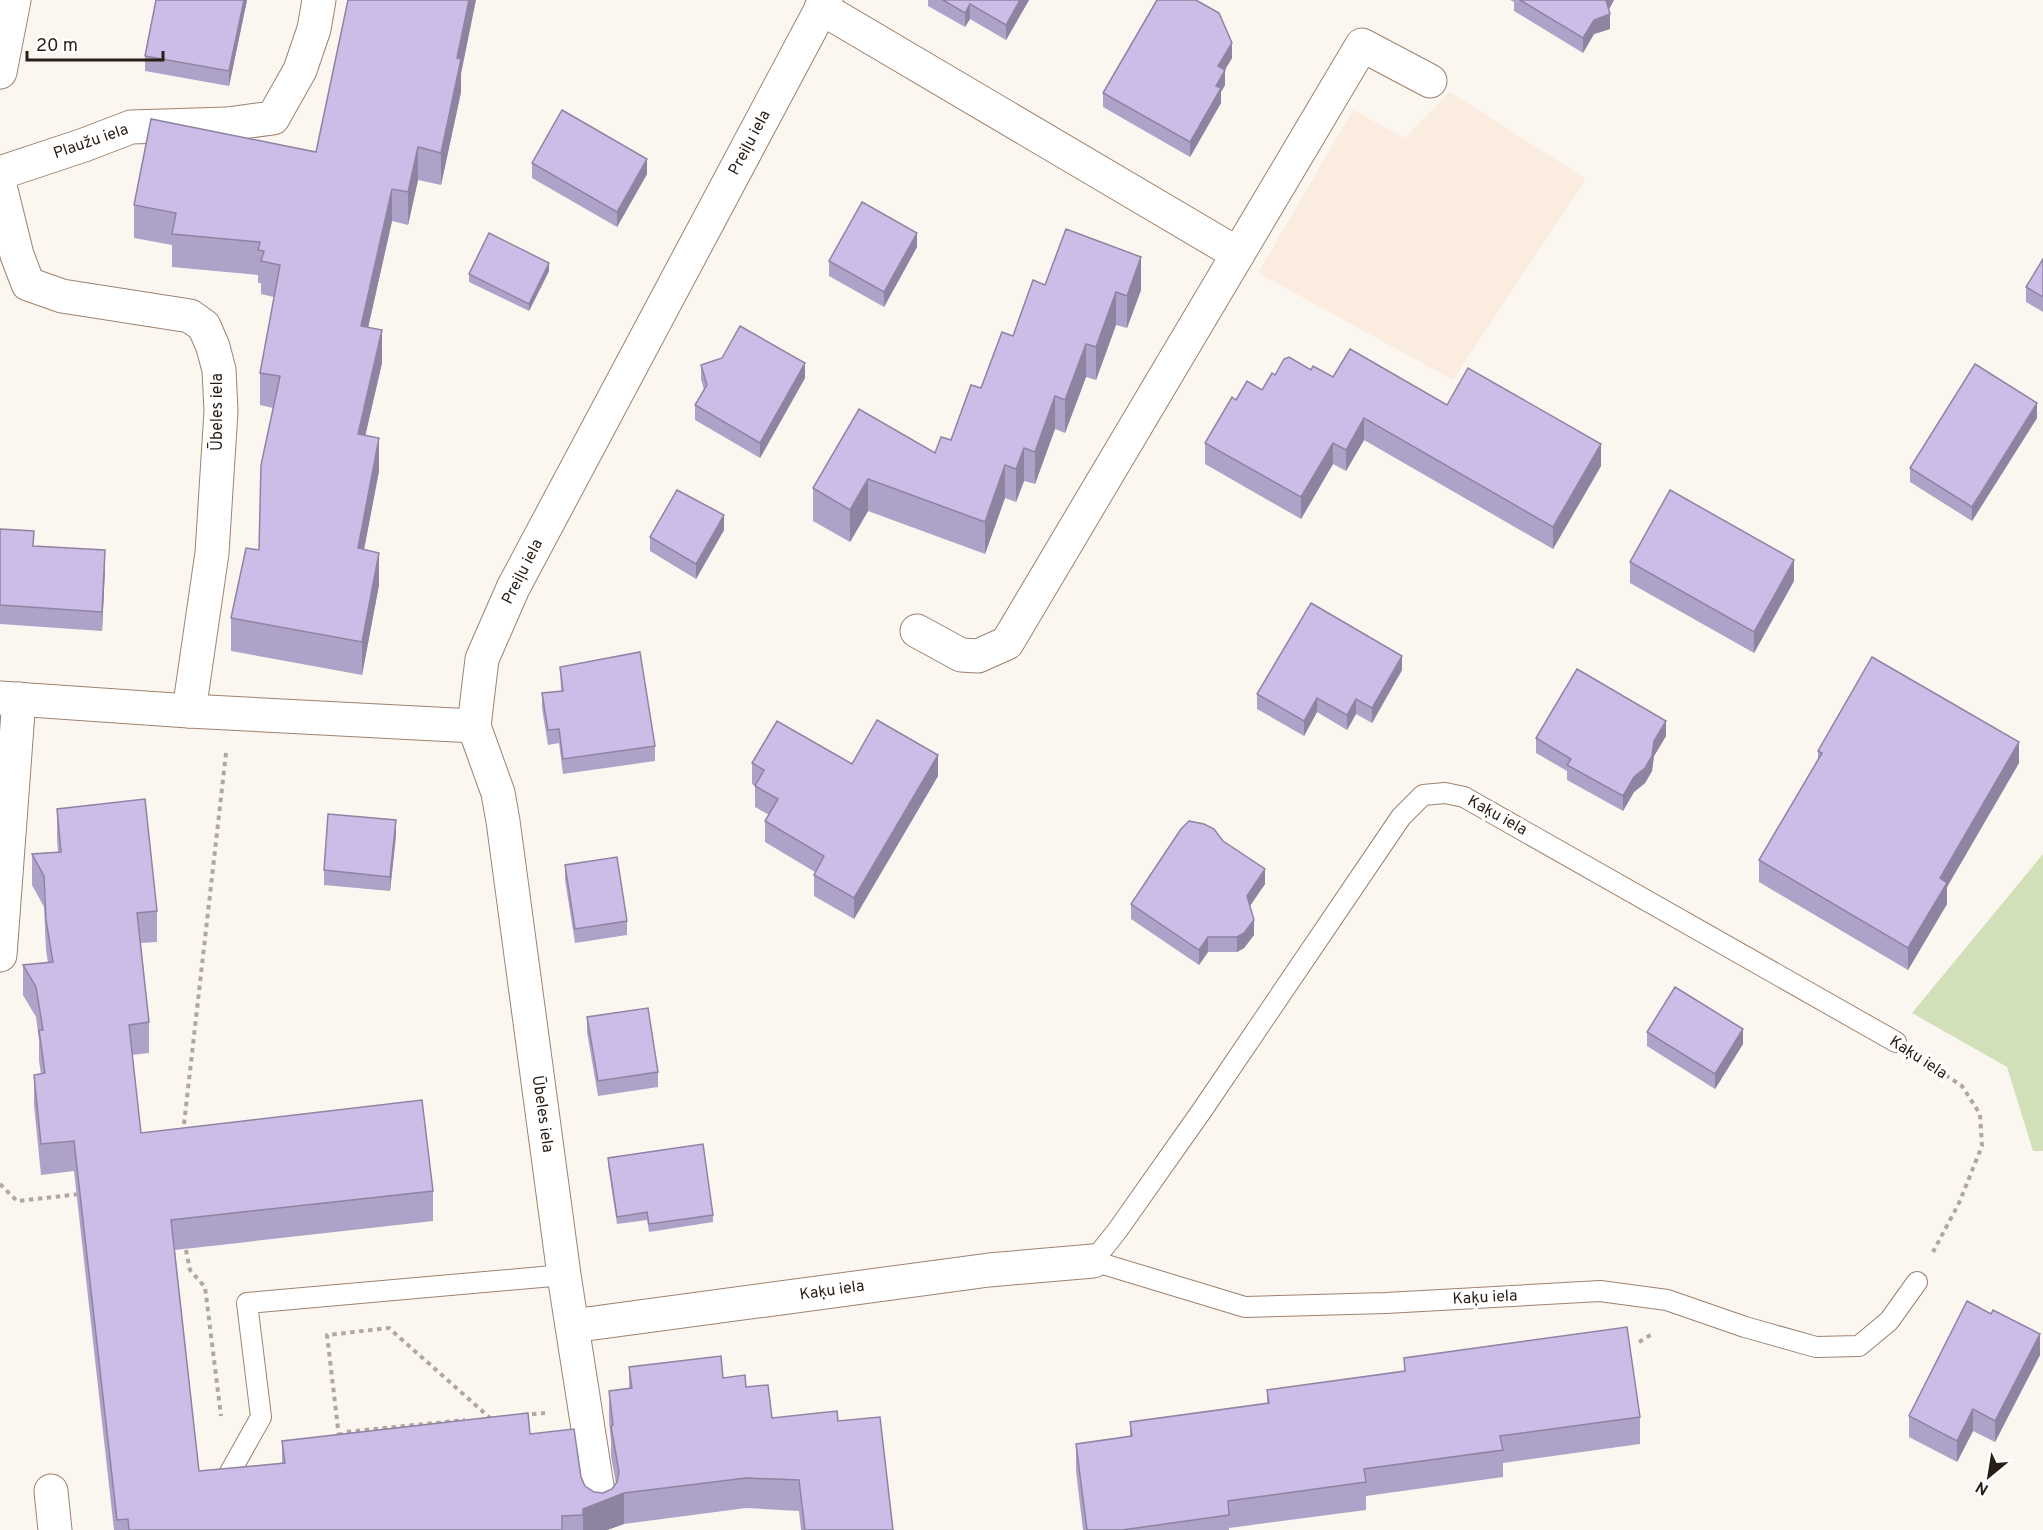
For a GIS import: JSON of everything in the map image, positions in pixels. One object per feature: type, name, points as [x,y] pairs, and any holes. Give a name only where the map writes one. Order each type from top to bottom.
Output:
[{"type":"street","points":[[0,72],[14,0]]},
{"type":"street","name":"Plaužu iela","points":[[0,172],[131,127],[227,124],[273,118],[300,70],[314,29],[319,0]]},
{"type":"street","name":"Preiļu iela","points":[[474,726],[482,659],[513,588],[824,4],[1238,254]]},
{"type":"street","points":[[917,631],[962,655],[978,656],[1007,642],[1362,45],[1430,81]]},
{"type":"street","name":"Ūbeles iela","points":[[0,186],[17,255],[28,284],[62,296],[190,316],[204,326],[213,347],[219,370],[221,411],[213,542],[189,711]]},
{"type":"street","points":[[0,955],[10,699],[474,726]]},
{"type":"street","name":"Ūbeles iela","points":[[474,726],[498,793],[503,821],[564,1275],[602,1519]]},
{"type":"street","name":"Kaķu iela","points":[[572,1326],[989,1270],[1093,1261]]},
{"type":"street","points":[[51,1491],[55,1530]]},
{"type":"lane","name":"Kaķu iela","points":[[1896,1042],[1464,797],[1445,793],[1423,795],[1401,817],[1203,1109],[1117,1232],[1093,1261],[1245,1307],[1386,1303],[1600,1291],[1667,1300],[1745,1327],[1816,1347],[1859,1346],[1889,1321],[1917,1282]]},
{"type":"lane","points":[[229,1474],[261,1417],[247,1303],[564,1275]]},
{"type":"path","points":[[183,1136],[231,713]]},
{"type":"path","name":"Kaķu iela","points":[[1896,1042],[1962,1086],[1980,1114],[1982,1146],[1959,1203],[1917,1282]]},
{"type":"path","points":[[0,1184],[17,1202],[86,1194]]},
{"type":"path","points":[[186,1250],[190,1270],[206,1287],[229,1474]]},
{"type":"path","points":[[339,1437],[327,1335],[389,1328],[490,1418]]},
{"type":"path","points":[[522,1415],[555,1412]]},
{"type":"path","points":[[479,1419],[501,1417]]},
{"type":"path","points":[[332,1441],[345,1432],[467,1420]]},
{"type":"shaded area","points":[[1450,92],[1586,179],[1453,380],[1258,273],[1353,110],[1405,138]]},
{"type":"green space","points":[[2043,854],[2043,1151],[2033,1151],[2007,1067],[1912,1013]]},
{"type":"building","points":[[156,0],[244,0],[229,71],[145,56]]},
{"type":"building","points":[[348,0],[469,0],[457,58],[461,59],[441,153],[418,147],[408,192],[392,189],[361,326],[382,330],[358,434],[379,438],[358,548],[379,553],[362,642],[231,618],[246,548],[259,550],[261,465],[280,376],[260,373],[280,265],[261,261],[264,251],[258,250],[260,242],[172,234],[176,213],[134,205],[151,119],[316,152]]},
{"type":"building","points":[[943,0],[1020,0],[1006,25],[970,4],[965,13]]},
{"type":"building","points":[[1157,0],[1196,0],[1219,13],[1232,43],[1218,66],[1225,70],[1216,86],[1221,88],[1190,142],[1103,93]]},
{"type":"building","points":[[1520,0],[1606,0],[1610,14],[1594,20],[1583,38]]},
{"type":"building","points":[[562,110],[647,159],[617,212],[532,163]]},
{"type":"building","points":[[862,202],[917,233],[884,292],[829,261]]},
{"type":"building","points":[[1066,229],[1141,257],[1127,296],[1116,292],[1096,347],[1086,344],[1065,400],[1055,396],[1035,452],[1024,448],[1016,469],[1005,465],[985,522],[868,479],[850,510],[813,488],[859,409],[935,453],[941,437],[951,440],[971,385],[981,388],[1002,332],[1013,336],[1033,280],[1045,285]]},
{"type":"building","points":[[489,233],[549,263],[529,304],[469,274]]},
{"type":"building","points":[[2043,259],[2043,297],[2026,287]]},
{"type":"building","points":[[740,326],[805,363],[760,443],[695,405],[707,385],[701,365],[722,358]]},
{"type":"building","points":[[1350,349],[1447,405],[1468,368],[1601,444],[1553,527],[1364,418],[1346,450],[1333,443],[1301,497],[1205,443],[1232,397],[1236,400],[1247,381],[1262,390],[1272,373],[1275,375],[1284,359],[1289,357],[1311,370],[1313,366],[1333,377]]},
{"type":"building","points":[[1975,364],[2037,403],[1972,507],[1910,468]]},
{"type":"building","points":[[677,490],[724,515],[696,564],[650,537]]},
{"type":"building","points":[[1670,490],[1794,560],[1754,632],[1630,562]]},
{"type":"building","points":[[0,529],[34,531],[33,546],[105,550],[102,612],[0,605]]},
{"type":"building","points":[[1311,603],[1402,656],[1372,708],[1356,699],[1347,715],[1317,698],[1304,721],[1257,694]]},
{"type":"building","points":[[640,652],[655,746],[563,759],[559,729],[548,730],[542,693],[563,691],[560,667]]},
{"type":"building","points":[[1872,657],[2019,742],[1940,878],[1947,883],[1908,948],[1759,860],[1822,753],[1818,751]]},
{"type":"building","points":[[1577,669],[1666,721],[1654,741],[1652,756],[1645,768],[1634,777],[1623,796],[1567,765],[1571,759],[1536,738]]},
{"type":"building","points":[[877,720],[938,755],[854,898],[814,875],[824,856],[765,821],[778,799],[755,786],[764,770],[752,763],[777,721],[852,764]]},
{"type":"building","points":[[145,799],[157,911],[137,913],[149,1022],[129,1025],[141,1133],[422,1100],[433,1191],[171,1220],[199,1471],[285,1463],[282,1441],[528,1413],[530,1434],[574,1429],[581,1477],[585,1486],[594,1492],[603,1493],[612,1489],[617,1482],[619,1472],[611,1426],[613,1425],[609,1391],[632,1388],[629,1367],[721,1356],[723,1378],[745,1375],[746,1387],[768,1385],[772,1418],[837,1411],[838,1421],[880,1417],[893,1530],[805,1530],[799,1480],[746,1478],[624,1493],[583,1509],[583,1515],[562,1516],[562,1530],[129,1530],[128,1519],[117,1520],[74,1141],[41,1144],[34,1075],[45,1073],[39,1030],[43,1030],[36,987],[23,965],[53,962],[46,920],[44,876],[32,854],[61,852],[57,809]]},
{"type":"building","points":[[328,814],[396,820],[390,877],[324,870]]},
{"type":"building","points":[[1189,821],[1214,829],[1223,841],[1265,869],[1247,896],[1254,920],[1244,933],[1237,937],[1208,937],[1199,950],[1131,904],[1181,829]]},
{"type":"building","points":[[617,857],[627,921],[575,929],[565,865]]},
{"type":"building","points":[[1675,987],[1743,1029],[1715,1074],[1647,1032]]},
{"type":"building","points":[[648,1008],[658,1072],[598,1081],[587,1017]]},
{"type":"building","points":[[703,1144],[713,1215],[649,1224],[647,1212],[617,1217],[608,1158]]},
{"type":"building","points":[[1967,1301],[1991,1314],[1993,1310],[2040,1334],[1995,1421],[1973,1409],[1957,1441],[1909,1416]]},
{"type":"building","points":[[1627,1327],[1640,1417],[1500,1436],[1503,1450],[1364,1469],[1366,1482],[1228,1501],[1229,1515],[1122,1530],[1087,1530],[1076,1444],[1132,1436],[1130,1422],[1269,1403],[1267,1390],[1405,1371],[1404,1358]]}]
